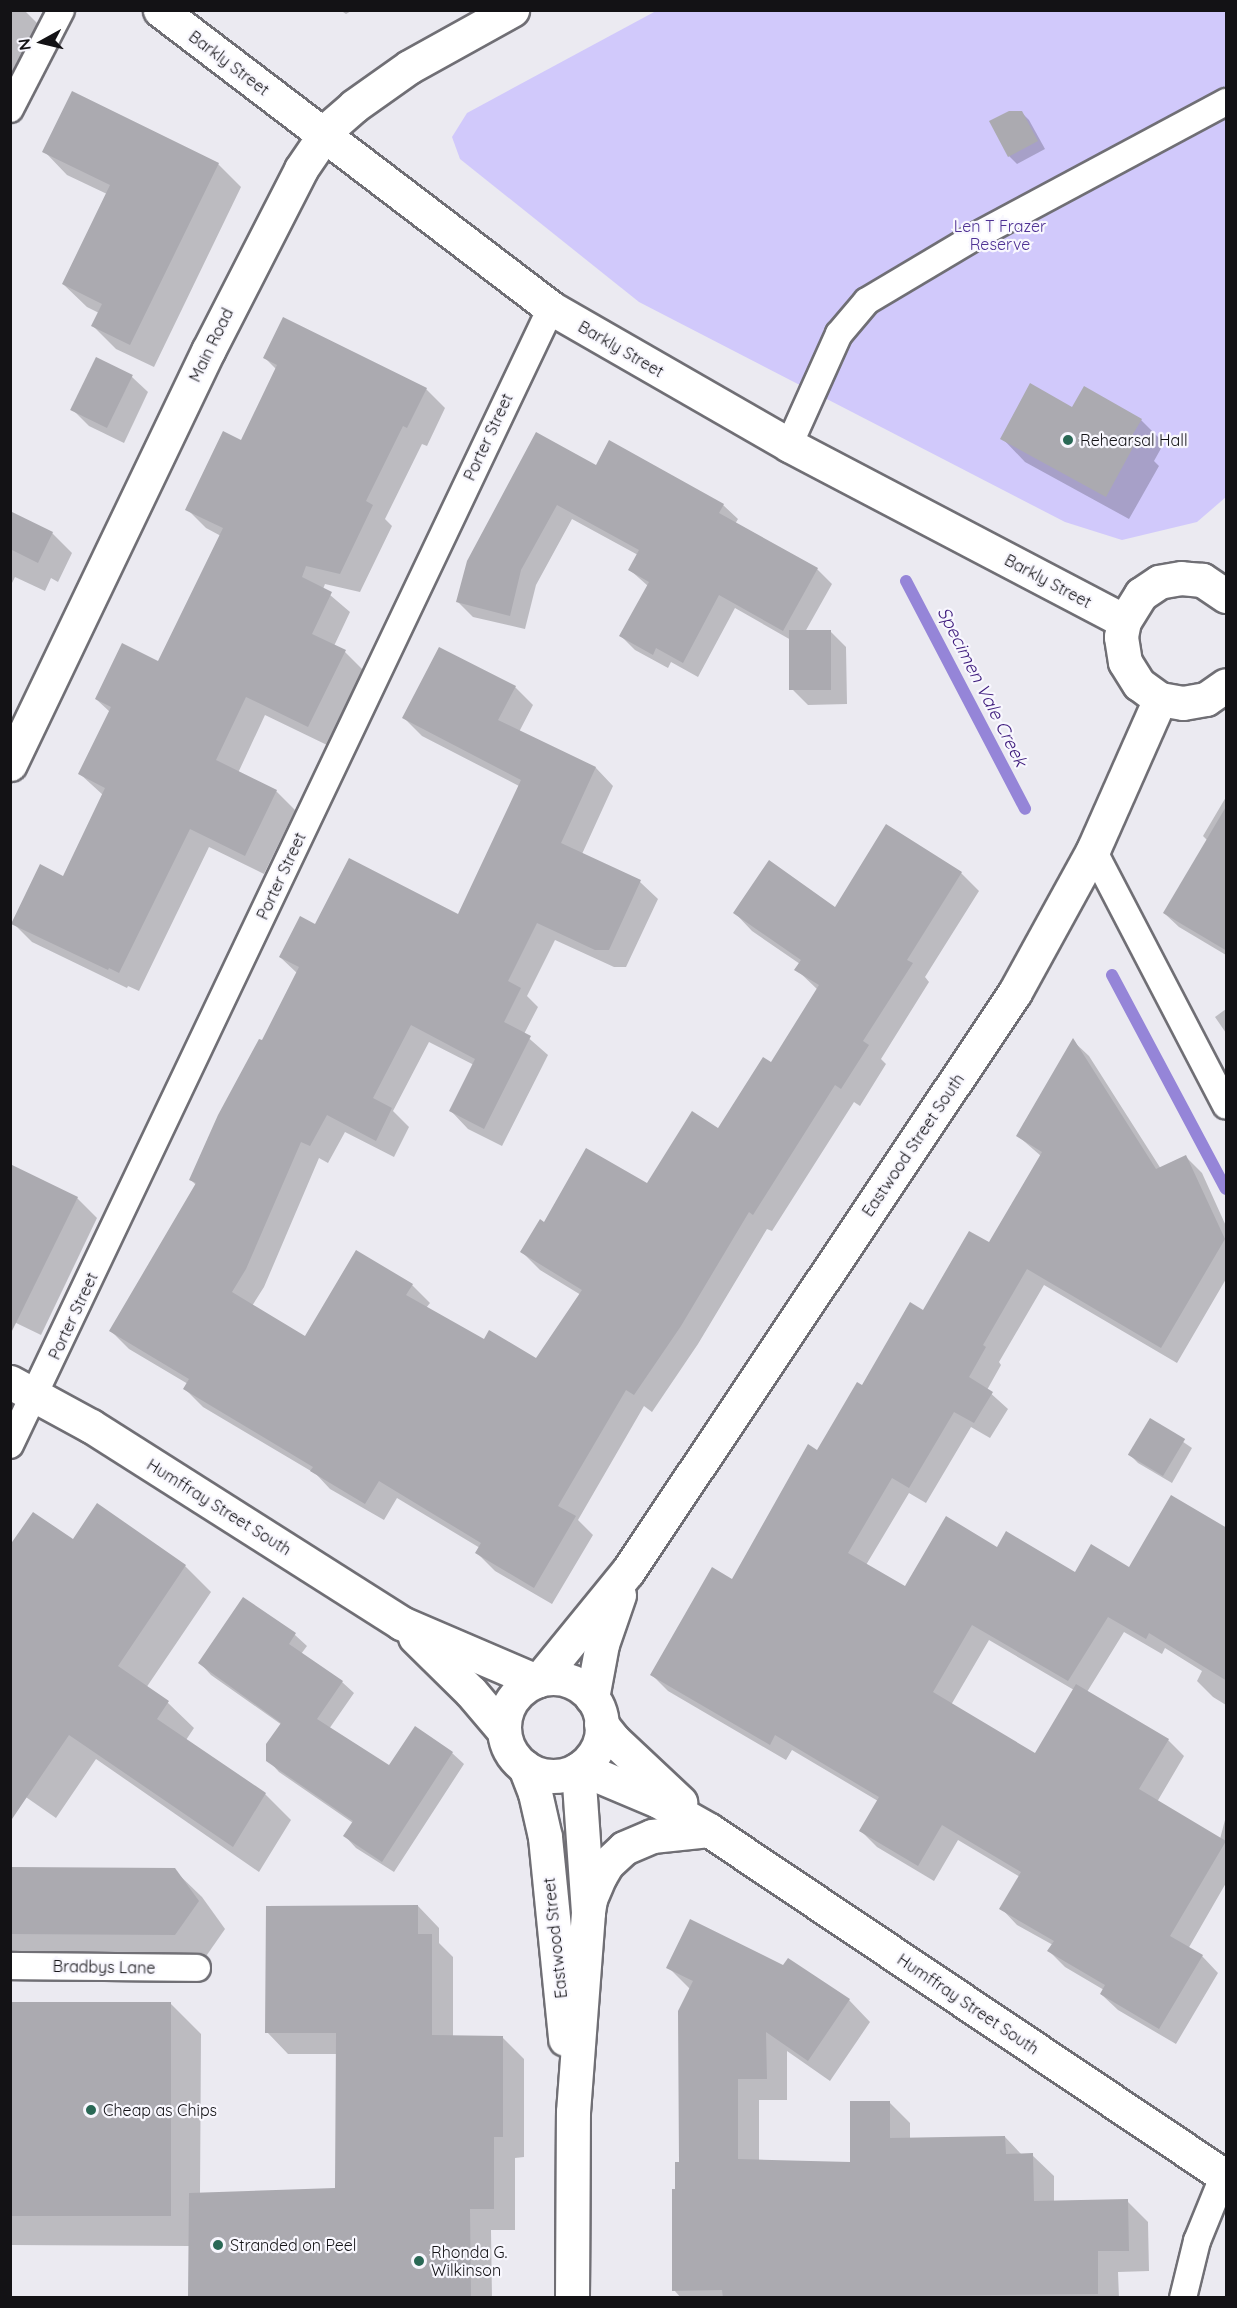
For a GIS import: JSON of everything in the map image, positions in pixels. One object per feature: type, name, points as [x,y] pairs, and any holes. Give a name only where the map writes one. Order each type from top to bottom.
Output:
[{"type":"street","name":"Barkly Street","points":[[160,10],[551,308],[789,445],[1124,621]]},
{"type":"street","name":"Main Road","points":[[10,764],[208,351],[286,195],[324,136],[338,119],[382,85],[512,10]]},
{"type":"street","points":[[1225,590],[1202,580],[1180,578],[1159,582],[1141,594],[1124,621],[1121,637],[1125,662],[1139,684],[1160,699],[1183,703],[1206,699],[1227,685]]},
{"type":"street","name":"Eastwood Street South","points":[[537,1681],[628,1571],[1015,992],[1093,850],[1160,699]]},
{"type":"street","name":"Humffray Street South","points":[[19,1385],[91,1426],[401,1623],[537,1681]]},
{"type":"street","name":"Eastwood Street South","points":[[596,1711],[602,1644],[628,1571]]},
{"type":"street","name":"Humffray Street South","points":[[401,1623],[471,1692],[504,1731]]},
{"type":"street","points":[[549,1678],[570,1681],[579,1686],[596,1711],[602,1731],[595,1751],[579,1768],[553,1776],[533,1772],[512,1753],[504,1731],[506,1715],[514,1697],[537,1681],[549,1678]]},
{"type":"street","name":"Humffray Street South","points":[[596,1711],[614,1740],[710,1830]]},
{"type":"street","name":"Eastwood Street","points":[[525,1767],[536,1793],[544,1837],[573,2112]]},
{"type":"street","name":"Humffray Street South","points":[[579,1768],[658,1801],[710,1830],[1226,2173]]},
{"type":"street","name":"Eastwood Street","points":[[572,2298],[573,2112],[588,1912],[579,1768]]},
{"type":"street","points":[[588,1912],[590,1899],[600,1876],[607,1864],[624,1848],[652,1836],[710,1830]]},
{"type":"lane","points":[[10,109],[61,10]]},
{"type":"lane","points":[[789,445],[839,334],[855,311],[867,301],[976,236],[1227,102]]},
{"type":"lane","name":"Porter Street","points":[[10,1445],[19,1385],[551,308]]},
{"type":"lane","points":[[1093,850],[1227,1105]]},
{"type":"lane","name":"Bradbys Lane","points":[[10,1966],[197,1968]]},
{"type":"lane","points":[[1183,2298],[1197,2241],[1226,2173]]},
{"type":"green space","name":"Len T Frazer Reserve","points":[[656,11],[1226,11],[1226,497],[1197,522],[1122,540],[1065,522],[639,302],[460,159],[452,137],[467,113]]},
{"type":"building","points":[[72,91],[219,163],[130,345],[91,326],[102,304],[62,284],[110,185],[42,152]]},
{"type":"building","points":[[1009,111],[1022,111],[1038,141],[1008,157],[989,121]]},
{"type":"building","points":[[283,317],[427,388],[407,428],[403,426],[366,501],[373,505],[340,574],[306,566],[302,577],[332,592],[312,634],[346,650],[308,727],[246,697],[216,760],[277,790],[245,856],[190,829],[119,973],[109,968],[108,970],[11,924],[40,864],[63,876],[105,788],[78,774],[111,707],[95,699],[122,643],[158,661],[223,528],[185,510],[223,431],[241,440],[277,365],[263,358]]},
{"type":"building","points":[[96,357],[133,375],[107,428],[70,410]]},
{"type":"building","name":"Rehearsal Hall","points":[[1030,383],[1072,407],[1084,386],[1142,419],[1130,439],[1136,442],[1106,497],[1000,439]]},
{"type":"building","points":[[536,432],[596,465],[609,440],[724,504],[719,513],[818,568],[783,631],[719,595],[683,663],[656,648],[653,655],[619,636],[649,582],[628,570],[639,550],[557,505],[521,570],[510,616],[456,602],[467,561]]},
{"type":"building","points":[[10,511],[53,532],[38,563],[10,549]]},
{"type":"building","points":[[789,630],[831,630],[831,690],[789,690]]},
{"type":"building","points":[[439,647],[516,686],[498,720],[596,767],[561,843],[641,880],[609,950],[595,950],[537,923],[508,981],[521,988],[504,1022],[531,1036],[484,1129],[449,1111],[475,1059],[411,1025],[373,1098],[392,1108],[376,1141],[327,1115],[310,1146],[301,1142],[246,1269],[232,1292],[305,1336],[356,1250],[413,1284],[406,1295],[484,1339],[489,1330],[536,1358],[582,1290],[520,1252],[540,1219],[544,1222],[586,1148],[647,1183],[692,1111],[718,1128],[763,1057],[771,1062],[819,985],[794,970],[801,960],[733,913],[769,860],[835,907],[886,824],[962,872],[907,960],[913,963],[863,1041],[869,1045],[841,1089],[835,1085],[753,1215],[749,1212],[681,1326],[634,1395],[626,1390],[558,1506],[576,1516],[534,1588],[475,1553],[481,1543],[379,1481],[365,1504],[310,1471],[313,1467],[183,1389],[189,1379],[109,1331],[196,1183],[189,1180],[218,1115],[259,1039],[262,1040],[299,967],[279,957],[300,916],[315,924],[349,858],[458,914],[521,780],[402,718]]},
{"type":"building","points":[[1227,805],[1227,951],[1163,913]]},
{"type":"building","points":[[1073,1038],[1156,1169],[1186,1155],[1225,1239],[1161,1348],[1027,1269],[983,1345],[986,1347],[969,1377],[993,1392],[974,1423],[954,1412],[909,1488],[892,1478],[848,1553],[905,1586],[946,1516],[997,1547],[1006,1531],[1075,1572],[1091,1544],[1129,1567],[1171,1495],[1227,1528],[1227,1681],[1149,1633],[1146,1639],[1108,1617],[1068,1681],[972,1625],[933,1692],[1035,1753],[1076,1684],[1169,1739],[1139,1789],[1226,1841],[1170,1936],[1203,1955],[1159,2029],[1100,1994],[1105,1985],[1047,1951],[1054,1941],[999,1909],[1021,1872],[942,1825],[918,1866],[859,1831],[879,1797],[775,1735],[770,1745],[650,1675],[712,1567],[732,1579],[808,1444],[817,1450],[857,1382],[862,1385],[910,1302],[923,1310],[969,1231],[989,1242],[1042,1152],[1016,1136]]},
{"type":"building","points":[[10,1164],[78,1197],[10,1335]]},
{"type":"building","points":[[1150,1418],[1185,1439],[1163,1476],[1128,1455]]},
{"type":"building","points":[[97,1503],[186,1565],[118,1666],[169,1701],[157,1719],[266,1793],[233,1847],[69,1735],[10,1822],[10,1545],[33,1512],[73,1539]]},
{"type":"building","points":[[243,1597],[296,1633],[289,1644],[343,1681],[317,1719],[389,1765],[415,1726],[453,1752],[382,1862],[343,1836],[353,1821],[266,1761],[266,1744],[281,1723],[198,1663]]},
{"type":"building","points":[[10,1867],[175,1868],[199,1901],[175,1935],[10,1934]]},
{"type":"building","points":[[418,1905],[418,1934],[432,1934],[432,2035],[503,2036],[503,2137],[494,2137],[494,2209],[470,2209],[471,2298],[188,2298],[189,2193],[335,2188],[336,2033],[265,2033],[266,1906]]},
{"type":"building","points":[[690,1919],[783,1965],[788,1958],[850,1999],[808,2061],[766,2032],[767,2079],[738,2079],[738,2159],[850,2162],[850,2101],[890,2101],[890,2138],[1005,2136],[1006,2154],[1033,2153],[1034,2201],[1128,2199],[1129,2251],[1098,2251],[1098,2294],[723,2298],[722,2290],[672,2291],[672,2189],[675,2189],[675,2162],[679,2162],[678,2011],[693,1981],[666,1968]]},
{"type":"building","name":"Cheap as Chips","points":[[10,2002],[171,2002],[171,2216],[10,2216]]},
{"type":"waterway","name":"Specimen Vale Creek","points":[[906,581],[1025,809]]},
{"type":"waterway","name":"Specimen Vale Creek","points":[[1112,975],[1226,1189]]},
{"type":"place","name":"Rehearsal Hall","points":[[1068,440]]},
{"type":"place","name":"Cheap as Chips","points":[[91,2110]]},
{"type":"place","name":"Stranded on Peel","points":[[218,2245]]},
{"type":"place","name":"Rhonda G. Wilkinson","points":[[419,2261]]}]
